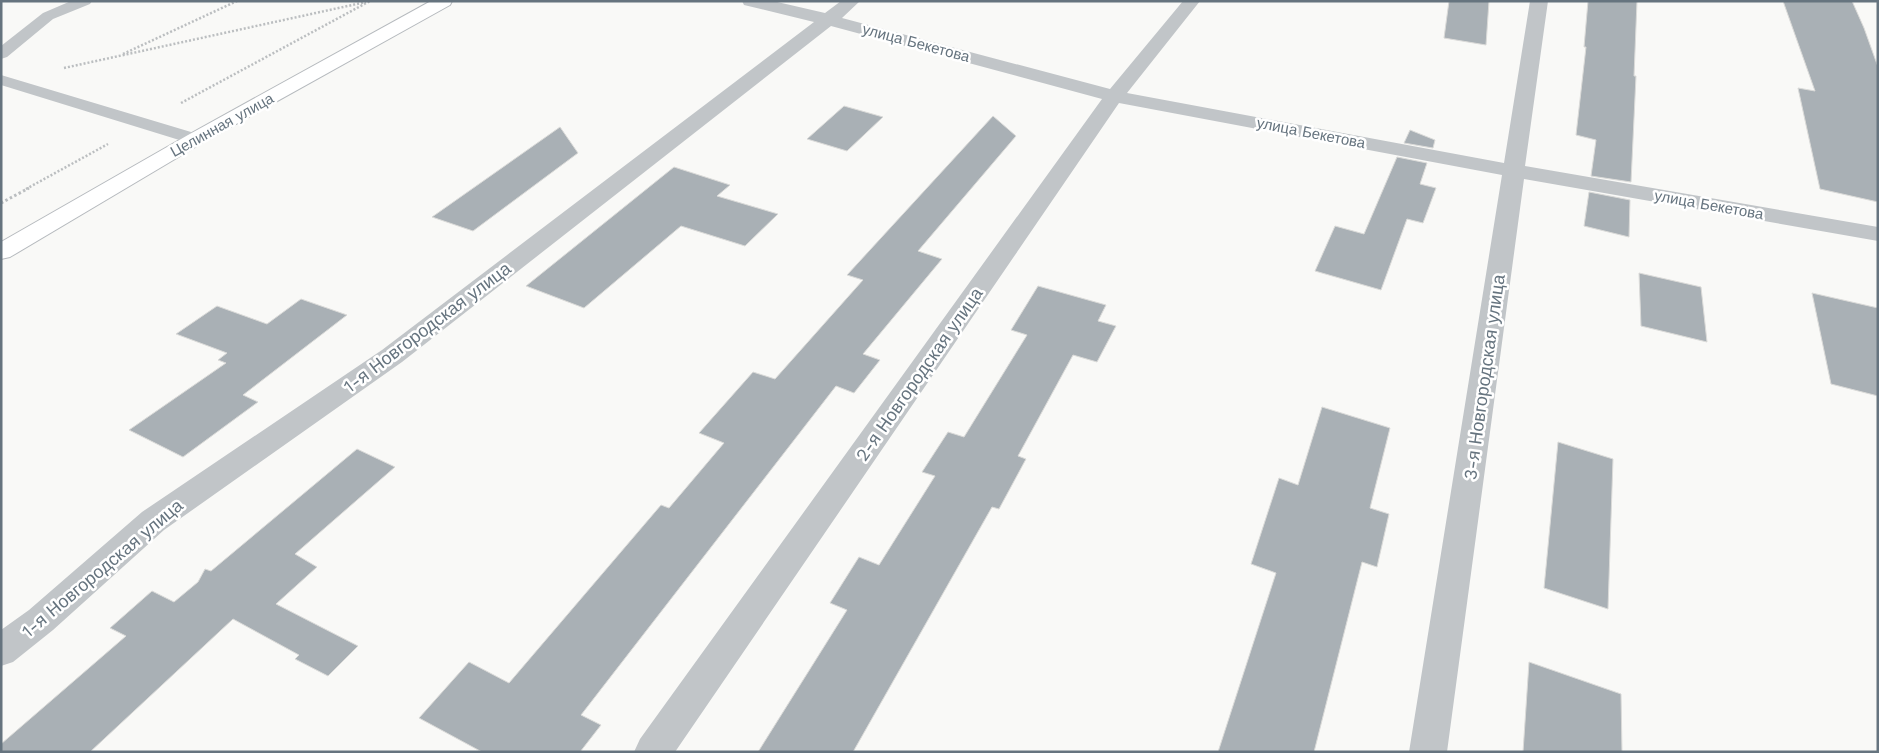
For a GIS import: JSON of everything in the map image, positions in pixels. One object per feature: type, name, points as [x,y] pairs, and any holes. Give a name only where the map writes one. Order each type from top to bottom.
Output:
[{"type":"main road","name":"Целинная улица","points":[[1,252],[195,140],[444,1]]},
{"type":"street","name":"улица Бекетова","points":[[750,1],[830,20],[1114,96],[1514,171],[1878,234]]},
{"type":"street","name":"1-я Новгородская улица","points":[[1,651],[41,620],[153,521],[392,356],[830,20],[852,1]]},
{"type":"street","name":"2-я Новгородская улица","points":[[653,752],[1114,96],[1192,1]]},
{"type":"street","name":"3-я Новгородская улица","points":[[1428,752],[1539,1]]},
{"type":"lane","points":[[1,54],[48,16],[85,1]]},
{"type":"lane","points":[[2,81],[195,140]]},
{"type":"path","points":[[116,57],[237,1]]},
{"type":"path","points":[[59,69],[369,1]]},
{"type":"path","points":[[1,203],[369,1]]},
{"type":"building","points":[[1449,1],[1489,1],[1486,45],[1444,38]]},
{"type":"building","points":[[1588,1],[1637,1],[1631,182],[1591,176],[1596,140],[1576,135],[1586,47],[1584,47]]},
{"type":"building","points":[[1783,1],[1852,1],[1878,67],[1878,202],[1820,189],[1798,88],[1815,91]]},
{"type":"building","points":[[844,106],[883,117],[847,151],[807,139]]},
{"type":"building","points":[[993,116],[1016,136],[918,251],[942,259],[863,354],[880,360],[854,393],[836,386],[581,715],[601,725],[580,752],[482,752],[419,718],[469,662],[509,683],[661,505],[669,508],[724,443],[699,433],[753,372],[775,379],[863,280],[847,275]]},
{"type":"building","points":[[560,127],[578,153],[473,231],[432,217]]},
{"type":"building","points":[[1410,130],[1435,140],[1433,148],[1404,143]]},
{"type":"building","points":[[1397,157],[1427,163],[1420,184],[1436,188],[1423,223],[1407,219],[1381,290],[1315,271],[1335,226],[1364,234]]},
{"type":"building","points":[[674,167],[730,185],[717,196],[778,214],[745,246],[681,226],[584,308],[526,286]]},
{"type":"building","points":[[1589,192],[1630,200],[1629,237],[1584,226]]},
{"type":"building","points":[[1639,273],[1701,287],[1707,342],[1641,326]]},
{"type":"building","points":[[1038,286],[1106,305],[1098,321],[1116,326],[1097,362],[1073,355],[1018,456],[1026,459],[999,509],[992,507],[853,752],[758,752],[847,610],[830,603],[859,557],[879,565],[935,476],[922,472],[948,432],[964,437],[1027,335],[1011,330]]},
{"type":"building","points":[[1812,293],[1878,308],[1878,396],[1831,384]]},
{"type":"building","points":[[301,299],[347,315],[243,395],[258,402],[183,457],[129,430],[226,363],[218,360],[227,353],[176,334],[217,306],[267,324]]},
{"type":"building","points":[[1322,407],[1390,428],[1370,508],[1389,514],[1377,567],[1362,562],[1314,752],[1218,752],[1276,573],[1251,564],[1279,478],[1298,485]]},
{"type":"building","points":[[1558,442],[1613,459],[1608,609],[1544,588]]},
{"type":"building","points":[[357,449],[395,467],[295,554],[317,567],[276,604],[358,646],[328,676],[295,659],[299,655],[233,619],[90,752],[1,752],[1,744],[126,636],[110,628],[152,591],[174,602],[198,582],[205,569],[211,571]]},
{"type":"building","points":[[1529,662],[1621,694],[1622,752],[1523,752]]}]
